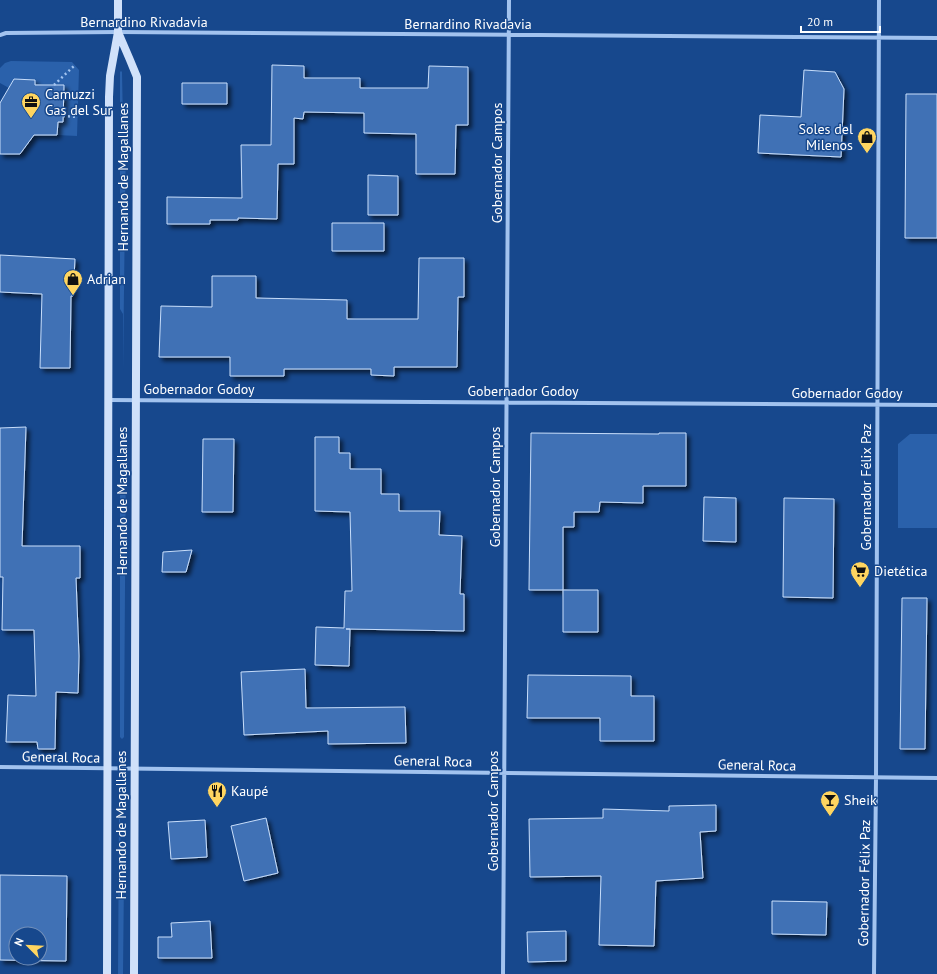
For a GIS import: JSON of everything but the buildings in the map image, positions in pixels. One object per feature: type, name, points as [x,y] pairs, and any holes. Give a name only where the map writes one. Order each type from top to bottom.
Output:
[{"type":"main road","name":"Hernando de Magallanes","points":[[107,974],[109,97],[110,76],[118,32],[118,0]]},
{"type":"main road","name":"Hernando de Magallanes","points":[[118,32],[137,77],[134,974]]},
{"type":"street","name":"Gobernador Campos","points":[[502,974],[510,0]]},
{"type":"street","name":"Gobernador Félix Paz","points":[[874,974],[880,0]]},
{"type":"street","name":"Bernardino Rivadavia","points":[[0,35],[6,32],[118,32],[937,38]]},
{"type":"street","name":"Gobernador Godoy","points":[[109,400],[937,405]]},
{"type":"street","name":"General Roca","points":[[0,767],[937,778]]},
{"type":"path","points":[[54,85],[75,65]]},
{"type":"path","points":[[63,116],[78,117]]},
{"type":"shaded area","points":[[11,61],[72,62],[79,70],[77,136],[57,135],[58,122],[63,122],[64,85],[35,85],[35,80],[14,79],[9,88],[0,83],[0,68],[5,63]]},
{"type":"shaded area","points":[[121,71],[123,124],[126,131],[123,370],[123,314],[120,309]]},
{"type":"shaded area","points":[[910,434],[937,434],[937,528],[898,528],[898,444]]},
{"type":"shaded area","points":[[124,437],[126,439],[124,737],[122,739],[120,737],[120,440]]},
{"type":"shaded area","points":[[119,816],[121,869],[124,876],[123,974],[118,974]]},
{"type":"place","name":"Camuzzi Gas del Sur","points":[[31,119]]},
{"type":"place","name":"Soles del Milenos","points":[[867,154]]},
{"type":"place","name":"Adrian","points":[[73,296]]},
{"type":"place","name":"Dietética","points":[[860,588]]},
{"type":"place","name":"Kaupé","points":[[217,808]]},
{"type":"place","name":"Sheik","points":[[830,817]]}]
